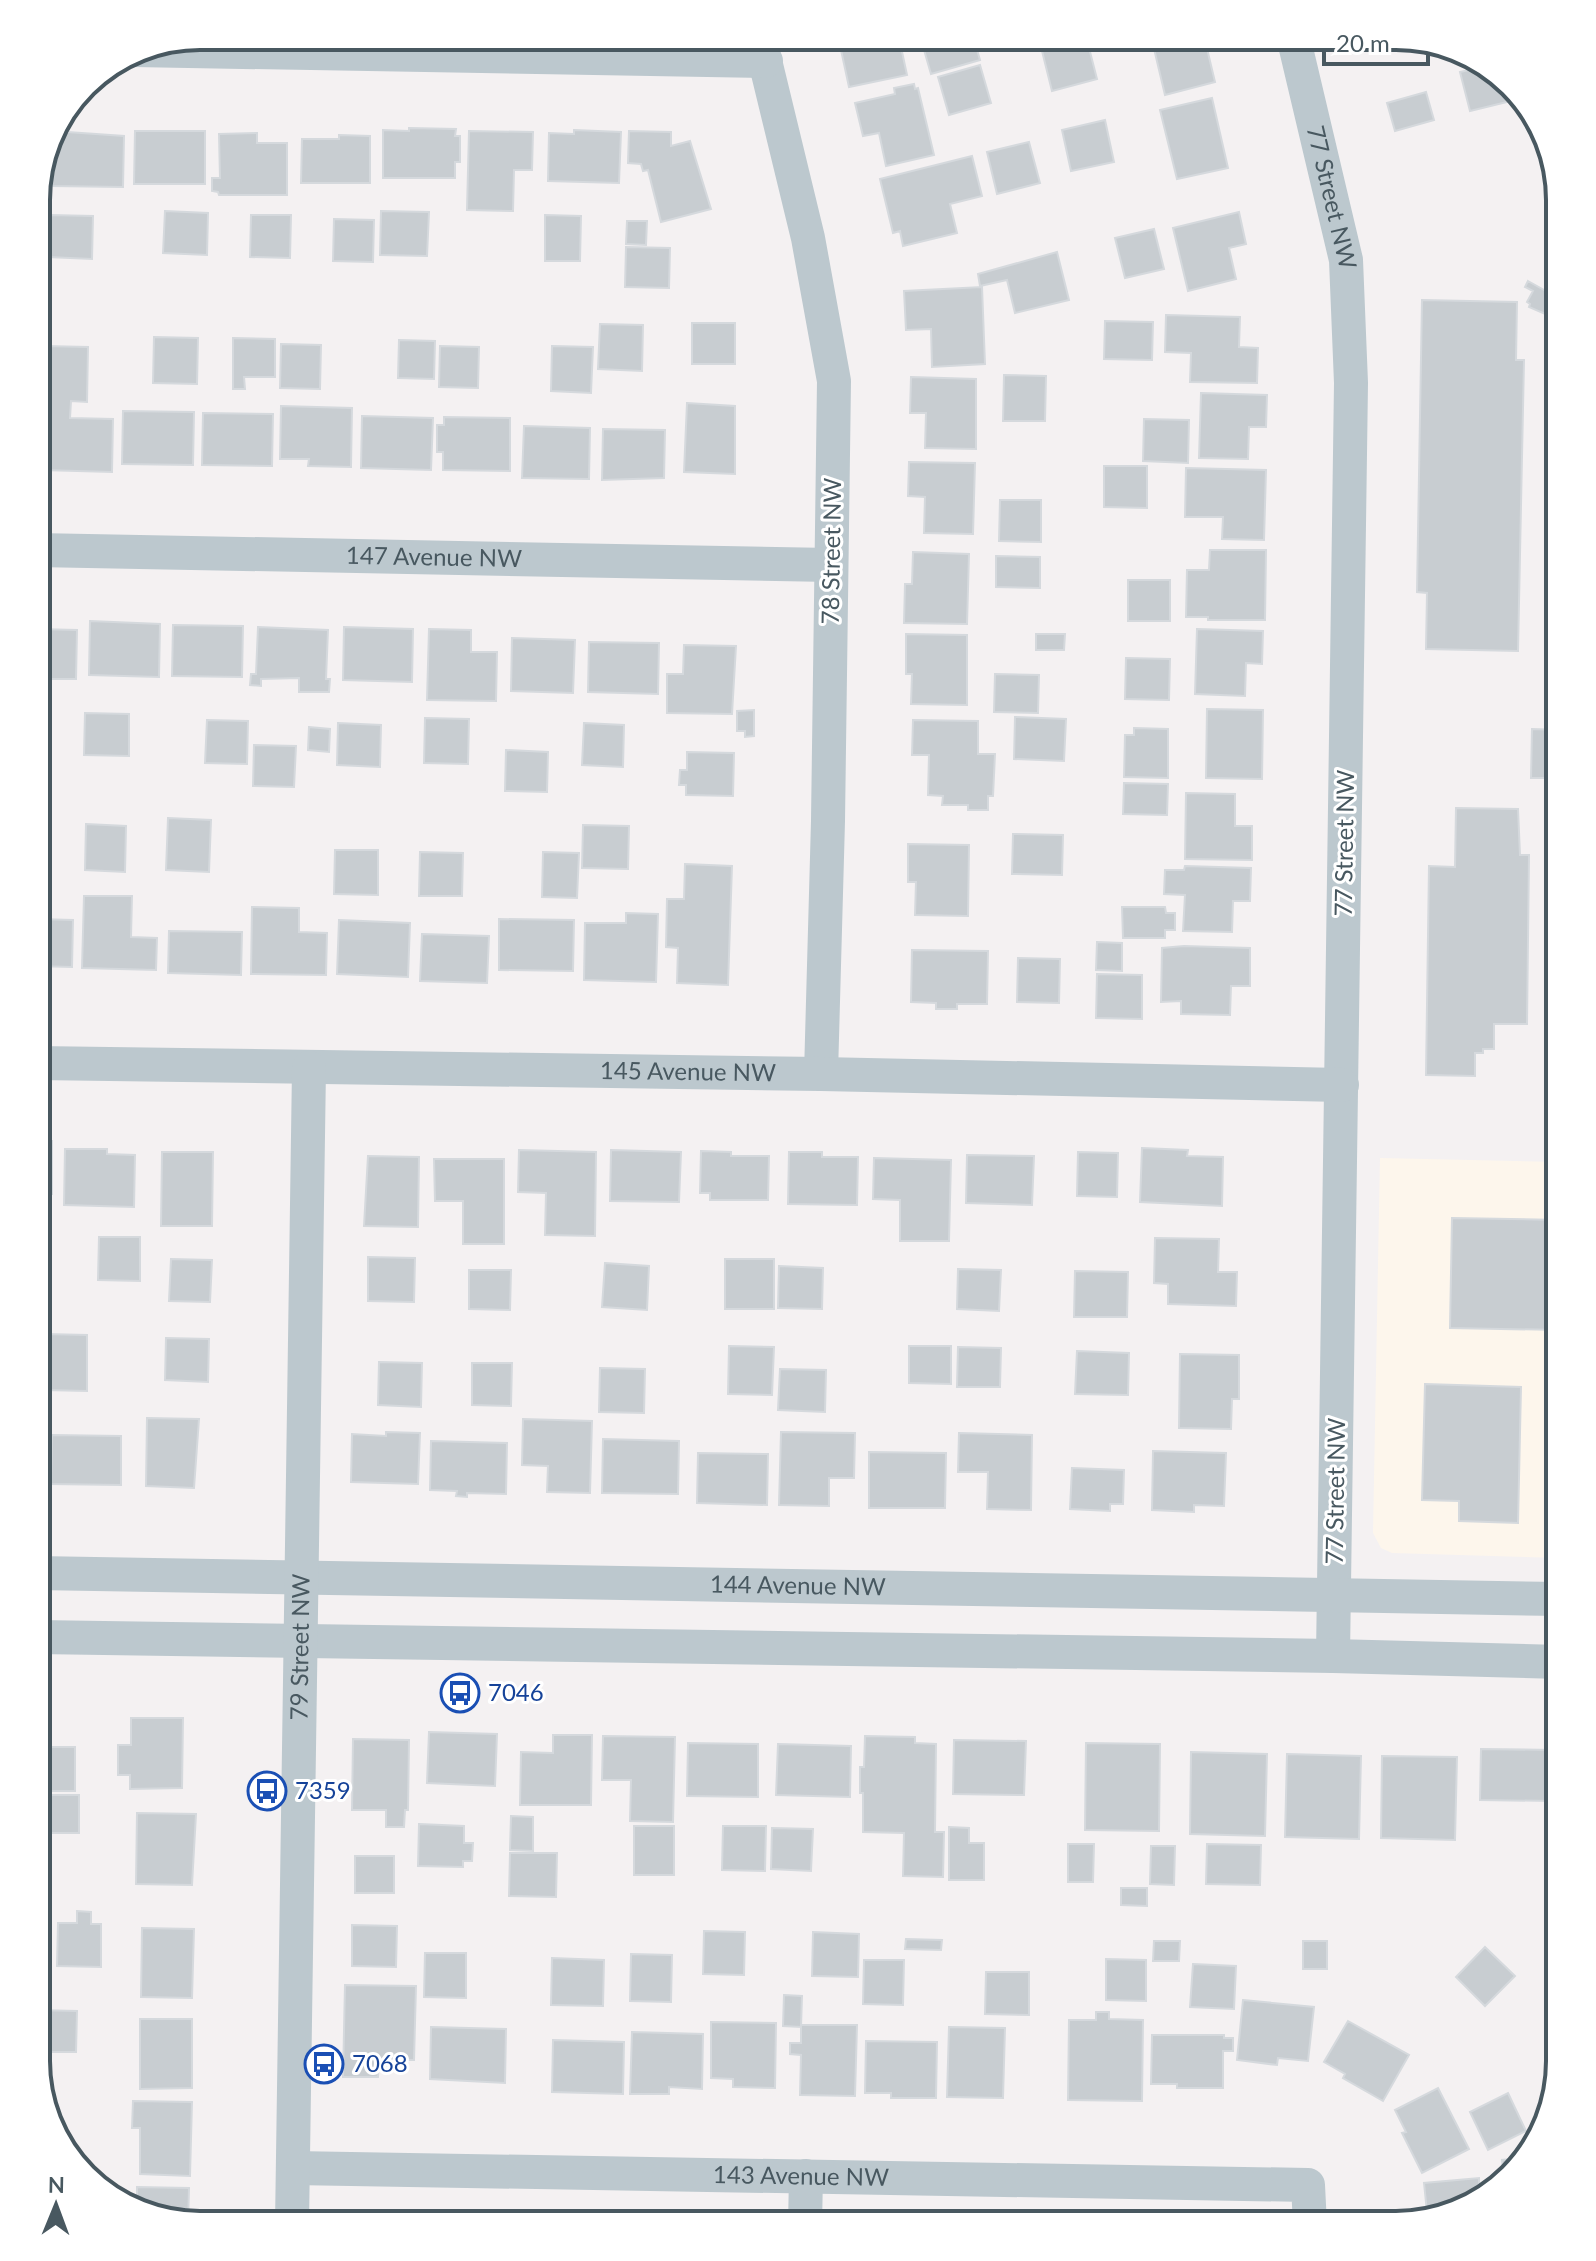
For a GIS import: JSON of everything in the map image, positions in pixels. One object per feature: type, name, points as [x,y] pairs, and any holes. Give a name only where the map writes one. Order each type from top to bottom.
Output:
[{"type":"street","name":"78 Street NW","points":[[762,50],[808,238],[834,381],[821,1074]]},
{"type":"street","name":"77 Street NW","points":[[1296,50],[1346,260],[1351,383],[1333,1656]]},
{"type":"street","name":"147 Avenue NW","points":[[50,550],[831,565]]},
{"type":"street","name":"145 Avenue NW","points":[[50,1063],[1342,1085]]},
{"type":"street","name":"79 Street NW","points":[[292,2211],[309,1068]]},
{"type":"street","name":"144 Avenue NW","points":[[50,1573],[1546,1599]]},
{"type":"street","points":[[50,1637],[1546,1662]]},
{"type":"street","name":"143 Avenue NW","points":[[293,2168],[1308,2185],[1309,2211]]},
{"type":"street","points":[[805,2211],[806,2176]]},
{"type":"shaded area","points":[[1380,1158],[1546,1162],[1546,1558],[1392,1553],[1381,1548],[1373,1533]]},
{"type":"building","points":[[841,50],[902,50],[907,75],[849,87]]},
{"type":"building","points":[[924,50],[977,50],[980,60],[931,74]]},
{"type":"building","points":[[1090,50],[1097,79],[1052,91],[1042,51]]},
{"type":"building","points":[[1154,50],[1207,50],[1215,82],[1165,95]]},
{"type":"building","points":[[980,65],[991,103],[949,115],[938,77]]},
{"type":"building","points":[[1471,70],[1480,75],[1509,102],[1470,111],[1460,72]]},
{"type":"building","points":[[914,84],[915,89],[918,88],[934,155],[886,166],[879,133],[863,136],[855,103],[895,94],[894,88]]},
{"type":"building","points":[[1426,92],[1434,120],[1395,131],[1387,103]]},
{"type":"building","points":[[1212,98],[1228,168],[1177,179],[1160,110]]},
{"type":"building","points":[[1105,120],[1114,162],[1071,171],[1062,130]]},
{"type":"building","points":[[409,128],[456,129],[455,136],[460,136],[460,162],[455,162],[455,178],[383,178],[383,130],[409,131]]},
{"type":"building","points":[[574,130],[621,132],[619,183],[548,181],[549,133],[574,134]]},
{"type":"building","points":[[135,131],[205,131],[205,184],[134,184]]},
{"type":"building","points":[[469,131],[533,132],[532,170],[514,170],[513,211],[467,210]]},
{"type":"building","points":[[629,131],[671,132],[671,146],[690,141],[711,209],[661,222],[648,170],[643,171],[641,164],[628,163]]},
{"type":"building","points":[[66,132],[124,136],[123,187],[52,186],[55,161]]},
{"type":"building","points":[[257,133],[257,143],[287,143],[287,195],[219,195],[212,191],[212,178],[220,178],[219,134]]},
{"type":"building","points":[[339,135],[370,136],[370,183],[301,183],[302,139],[339,139]]},
{"type":"building","points":[[1029,142],[1040,183],[997,194],[987,152]]},
{"type":"building","points":[[972,156],[982,196],[950,204],[957,233],[903,246],[900,231],[893,233],[880,179]]},
{"type":"building","points":[[165,211],[208,213],[207,255],[163,253]]},
{"type":"building","points":[[381,211],[429,212],[427,256],[380,255]]},
{"type":"building","points":[[1239,212],[1246,244],[1229,248],[1236,279],[1188,291],[1173,228]]},
{"type":"building","points":[[50,215],[93,216],[92,259],[50,257]]},
{"type":"building","points":[[251,215],[291,215],[290,258],[250,257]]},
{"type":"building","points":[[545,215],[581,216],[580,261],[545,261]]},
{"type":"building","points":[[334,219],[374,220],[373,262],[333,261]]},
{"type":"building","points":[[627,221],[647,221],[646,245],[626,244]]},
{"type":"building","points":[[1154,229],[1164,269],[1125,278],[1115,238]]},
{"type":"building","points":[[626,247],[670,248],[669,288],[625,287]]},
{"type":"building","points":[[1057,252],[1069,300],[1015,313],[1007,280],[980,286],[978,274]]},
{"type":"building","points":[[1528,281],[1546,291],[1546,314],[1529,307],[1527,302],[1533,291],[1525,287]]},
{"type":"building","points":[[982,287],[985,364],[932,367],[931,329],[906,330],[904,291]]},
{"type":"building","points":[[1422,300],[1517,302],[1516,360],[1524,360],[1518,651],[1426,649],[1427,593],[1417,592]]},
{"type":"building","points":[[1166,315],[1240,317],[1239,347],[1258,348],[1257,383],[1190,382],[1191,353],[1165,352]]},
{"type":"building","points":[[1105,321],[1153,322],[1152,360],[1104,359]]},
{"type":"building","points":[[692,323],[735,323],[735,364],[692,364]]},
{"type":"building","points":[[600,324],[643,325],[642,371],[598,369]]},
{"type":"building","points":[[154,337],[198,338],[197,384],[153,383]]},
{"type":"building","points":[[233,338],[275,339],[275,377],[244,377],[245,389],[233,389]]},
{"type":"building","points":[[399,340],[435,341],[434,379],[398,378]]},
{"type":"building","points":[[281,344],[321,345],[320,389],[280,388]]},
{"type":"building","points":[[50,346],[88,347],[87,402],[71,401],[70,418],[113,419],[112,472],[50,470]]},
{"type":"building","points":[[440,346],[479,347],[478,388],[439,387]]},
{"type":"building","points":[[552,346],[593,347],[591,393],[551,391]]},
{"type":"building","points":[[1004,375],[1046,376],[1045,421],[1003,421]]},
{"type":"building","points":[[911,377],[976,379],[976,449],[925,448],[926,413],[910,413]]},
{"type":"building","points":[[1201,393],[1267,395],[1266,427],[1249,427],[1248,459],[1199,458]]},
{"type":"building","points":[[687,403],[735,406],[735,474],[684,472]]},
{"type":"building","points":[[281,406],[352,408],[351,467],[308,466],[309,459],[280,459]]},
{"type":"building","points":[[123,411],[194,412],[193,465],[122,464]]},
{"type":"building","points":[[203,413],[273,414],[272,466],[202,465]]},
{"type":"building","points":[[362,416],[433,418],[431,470],[361,468]]},
{"type":"building","points":[[444,417],[510,418],[510,471],[443,470],[443,452],[437,452],[437,425],[444,425]]},
{"type":"building","points":[[1144,419],[1189,420],[1188,463],[1143,461]]},
{"type":"building","points":[[524,426],[590,428],[589,479],[522,478]]},
{"type":"building","points":[[603,429],[665,430],[664,478],[602,480]]},
{"type":"building","points":[[909,462],[975,463],[973,534],[924,533],[925,497],[908,496]]},
{"type":"building","points":[[1104,466],[1147,466],[1147,508],[1104,507]]},
{"type":"building","points":[[1186,468],[1266,470],[1264,540],[1222,539],[1223,517],[1185,517]]},
{"type":"building","points":[[1000,500],[1041,500],[1041,542],[999,541]]},
{"type":"building","points":[[1210,550],[1266,550],[1265,620],[1186,617],[1187,570],[1209,570]]},
{"type":"building","points":[[913,552],[969,554],[967,624],[904,623],[905,584],[912,584]]},
{"type":"building","points":[[996,556],[1040,557],[1040,588],[996,587]]},
{"type":"building","points":[[1128,580],[1170,580],[1170,621],[1128,621]]},
{"type":"building","points":[[90,621],[160,624],[159,677],[89,675]]},
{"type":"building","points":[[173,625],[243,626],[242,677],[172,676]]},
{"type":"building","points":[[258,627],[328,630],[326,679],[330,679],[329,692],[299,692],[299,678],[261,679],[261,686],[250,685],[251,674],[256,674]]},
{"type":"building","points":[[344,627],[413,629],[412,682],[343,680]]},
{"type":"building","points":[[50,629],[77,630],[76,679],[50,679]]},
{"type":"building","points":[[429,629],[471,630],[471,652],[497,652],[496,701],[427,700]]},
{"type":"building","points":[[1197,629],[1263,631],[1262,664],[1246,663],[1245,696],[1195,694]]},
{"type":"building","points":[[906,634],[967,635],[967,705],[911,704],[912,674],[906,674]]},
{"type":"building","points":[[1036,634],[1065,634],[1064,650],[1036,650]]},
{"type":"building","points":[[512,638],[575,640],[573,693],[511,691]]},
{"type":"building","points":[[589,642],[659,643],[658,694],[588,692]]},
{"type":"building","points":[[684,645],[736,646],[732,714],[667,713],[667,674],[683,674]]},
{"type":"building","points":[[1126,658],[1170,659],[1169,700],[1125,699]]},
{"type":"building","points":[[995,674],[1039,675],[1038,713],[994,712]]},
{"type":"building","points":[[1207,709],[1263,710],[1262,779],[1206,778]]},
{"type":"building","points":[[754,710],[754,736],[745,737],[745,731],[737,731],[737,711]]},
{"type":"building","points":[[85,713],[129,714],[129,756],[84,755]]},
{"type":"building","points":[[1015,717],[1066,719],[1064,761],[1014,759]]},
{"type":"building","points":[[425,718],[469,719],[468,764],[424,763]]},
{"type":"building","points":[[207,720],[248,721],[247,764],[205,763]]},
{"type":"building","points":[[913,720],[978,721],[978,754],[995,754],[993,796],[988,796],[988,810],[968,810],[968,805],[942,805],[943,796],[928,795],[929,755],[912,755]]},
{"type":"building","points":[[338,723],[381,725],[380,767],[337,765]]},
{"type":"building","points":[[584,723],[624,725],[623,767],[582,765]]},
{"type":"building","points":[[309,727],[330,729],[329,752],[308,750]]},
{"type":"building","points":[[1134,728],[1168,729],[1168,778],[1124,777],[1125,735],[1134,735]]},
{"type":"building","points":[[1532,729],[1546,730],[1546,778],[1531,778]]},
{"type":"building","points":[[254,745],[296,746],[294,787],[253,786]]},
{"type":"building","points":[[506,750],[548,752],[547,792],[505,791]]},
{"type":"building","points":[[687,752],[734,753],[733,796],[686,795],[686,785],[679,785],[680,770],[687,770]]},
{"type":"building","points":[[1124,783],[1168,784],[1167,815],[1123,814]]},
{"type":"building","points":[[1186,793],[1235,794],[1235,826],[1252,826],[1252,860],[1185,859]]},
{"type":"building","points":[[1456,808],[1518,809],[1520,855],[1529,855],[1527,1024],[1494,1024],[1494,1049],[1475,1053],[1475,1076],[1426,1075],[1429,866],[1455,867]]},
{"type":"building","points":[[168,818],[211,820],[209,872],[166,870]]},
{"type":"building","points":[[86,824],[126,826],[125,872],[85,870]]},
{"type":"building","points":[[583,825],[629,826],[628,869],[582,868]]},
{"type":"building","points":[[1013,834],[1063,835],[1062,875],[1012,874]]},
{"type":"building","points":[[908,844],[969,845],[968,916],[915,915],[916,882],[908,882]]},
{"type":"building","points":[[335,850],[378,850],[378,895],[334,894]]},
{"type":"building","points":[[420,852],[463,853],[462,896],[419,896]]},
{"type":"building","points":[[543,852],[579,853],[577,898],[542,897]]},
{"type":"building","points":[[685,864],[732,866],[728,985],[677,983],[678,948],[666,947],[667,899],[684,899]]},
{"type":"building","points":[[1185,866],[1251,868],[1250,901],[1233,901],[1232,932],[1183,931],[1185,895],[1164,894],[1165,870],[1184,870]]},
{"type":"building","points":[[84,896],[132,896],[131,937],[157,938],[156,970],[82,968]]},
{"type":"building","points":[[252,907],[299,908],[299,932],[327,933],[326,975],[251,974]]},
{"type":"building","points":[[1122,907],[1165,907],[1166,913],[1175,913],[1175,930],[1165,930],[1165,938],[1123,938]]},
{"type":"building","points":[[626,913],[658,914],[656,982],[584,980],[585,923],[626,923]]},
{"type":"building","points":[[50,919],[73,920],[72,967],[50,966]]},
{"type":"building","points":[[499,919],[574,920],[573,971],[499,970]]},
{"type":"building","points":[[339,920],[410,923],[408,977],[337,974]]},
{"type":"building","points":[[169,931],[242,932],[241,975],[168,973]]},
{"type":"building","points":[[422,934],[489,936],[487,983],[420,981]]},
{"type":"building","points":[[1097,942],[1122,943],[1122,971],[1096,970]]},
{"type":"building","points":[[1162,948],[1250,948],[1250,986],[1231,986],[1230,1015],[1181,1014],[1181,1001],[1161,1002]]},
{"type":"building","points":[[912,950],[988,951],[987,1004],[957,1004],[957,1009],[936,1009],[936,1003],[911,1002]]},
{"type":"building","points":[[1018,958],[1060,959],[1059,1003],[1017,1002]]},
{"type":"building","points":[[1097,974],[1142,975],[1142,1019],[1096,1018]]},
{"type":"building","points":[[50,1141],[52,1141],[50,1194]]},
{"type":"building","points":[[1142,1148],[1188,1150],[1187,1156],[1223,1157],[1222,1206],[1140,1202]]},
{"type":"building","points":[[65,1149],[107,1149],[107,1154],[135,1155],[134,1207],[64,1205]]},
{"type":"building","points":[[519,1150],[596,1152],[595,1236],[545,1235],[546,1193],[518,1192]]},
{"type":"building","points":[[611,1150],[681,1152],[679,1202],[610,1201]]},
{"type":"building","points":[[701,1151],[731,1152],[731,1156],[769,1156],[768,1200],[710,1200],[710,1193],[700,1193]]},
{"type":"building","points":[[162,1152],[213,1152],[212,1226],[161,1226]]},
{"type":"building","points":[[789,1152],[822,1152],[822,1157],[858,1157],[857,1205],[788,1204]]},
{"type":"building","points":[[1078,1152],[1118,1153],[1117,1197],[1077,1196]]},
{"type":"building","points":[[967,1155],[1034,1156],[1032,1205],[966,1203]]},
{"type":"building","points":[[368,1156],[419,1157],[418,1227],[364,1226]]},
{"type":"building","points":[[874,1158],[951,1160],[949,1241],[900,1241],[900,1200],[873,1199]]},
{"type":"building","points":[[434,1159],[504,1159],[504,1244],[463,1244],[463,1201],[435,1201]]},
{"type":"building","points":[[1452,1218],[1546,1220],[1546,1330],[1450,1328]]},
{"type":"building","points":[[99,1237],[140,1237],[140,1281],[98,1280]]},
{"type":"building","points":[[1155,1238],[1219,1239],[1218,1272],[1237,1272],[1236,1306],[1168,1304],[1168,1284],[1154,1283]]},
{"type":"building","points":[[368,1257],[415,1258],[414,1302],[368,1301]]},
{"type":"building","points":[[171,1259],[212,1260],[210,1302],[169,1301]]},
{"type":"building","points":[[725,1259],[774,1259],[774,1309],[725,1309]]},
{"type":"building","points":[[605,1263],[649,1266],[647,1310],[602,1307]]},
{"type":"building","points":[[779,1266],[823,1268],[822,1309],[778,1308]]},
{"type":"building","points":[[958,1269],[1001,1270],[999,1311],[957,1309]]},
{"type":"building","points":[[469,1270],[511,1270],[510,1310],[469,1309]]},
{"type":"building","points":[[1075,1271],[1128,1272],[1127,1317],[1074,1317]]},
{"type":"building","points":[[50,1334],[87,1335],[87,1391],[50,1390]]},
{"type":"building","points":[[166,1338],[209,1339],[208,1382],[165,1380]]},
{"type":"building","points":[[729,1346],[774,1347],[772,1395],[728,1394]]},
{"type":"building","points":[[909,1346],[951,1346],[951,1384],[909,1383]]},
{"type":"building","points":[[958,1347],[1001,1348],[1000,1387],[957,1387]]},
{"type":"building","points":[[1077,1351],[1129,1353],[1128,1395],[1075,1394]]},
{"type":"building","points":[[1180,1354],[1239,1355],[1239,1399],[1232,1399],[1231,1429],[1179,1428]]},
{"type":"building","points":[[379,1362],[422,1363],[421,1407],[378,1405]]},
{"type":"building","points":[[472,1363],[512,1363],[511,1406],[472,1405]]},
{"type":"building","points":[[600,1368],[645,1369],[644,1413],[599,1412]]},
{"type":"building","points":[[780,1369],[826,1370],[825,1412],[778,1410]]},
{"type":"building","points":[[1425,1384],[1521,1387],[1518,1523],[1459,1521],[1459,1501],[1422,1500]]},
{"type":"building","points":[[147,1418],[199,1419],[194,1488],[146,1486]]},
{"type":"building","points":[[523,1419],[592,1421],[590,1493],[547,1492],[548,1466],[522,1465]]},
{"type":"building","points":[[386,1432],[420,1433],[418,1484],[351,1482],[352,1434],[386,1436]]},
{"type":"building","points":[[781,1432],[855,1433],[854,1478],[829,1478],[829,1506],[779,1505]]},
{"type":"building","points":[[959,1433],[1032,1435],[1031,1510],[987,1509],[988,1472],[958,1472]]},
{"type":"building","points":[[52,1435],[121,1436],[121,1485],[51,1484]]},
{"type":"building","points":[[603,1439],[679,1441],[678,1494],[602,1493]]},
{"type":"building","points":[[431,1441],[507,1443],[506,1494],[467,1493],[467,1497],[456,1496],[457,1491],[430,1490]]},
{"type":"building","points":[[1153,1451],[1226,1453],[1224,1506],[1194,1505],[1194,1512],[1152,1510]]},
{"type":"building","points":[[869,1452],[946,1453],[945,1508],[869,1508]]},
{"type":"building","points":[[698,1453],[768,1454],[767,1505],[697,1503]]},
{"type":"building","points":[[1072,1468],[1124,1470],[1123,1504],[1110,1504],[1110,1511],[1070,1509]]},
{"type":"building","points":[[131,1718],[183,1718],[182,1788],[130,1789],[130,1775],[118,1775],[118,1745],[131,1745]]},
{"type":"building","points":[[429,1732],[497,1734],[495,1786],[427,1783]]},
{"type":"building","points":[[553,1735],[592,1735],[591,1805],[520,1805],[521,1752],[553,1753]]},
{"type":"building","points":[[603,1736],[675,1737],[673,1822],[630,1821],[631,1780],[602,1780]]},
{"type":"building","points":[[865,1736],[915,1737],[915,1743],[936,1744],[935,1832],[944,1832],[943,1877],[903,1876],[904,1833],[863,1832],[860,1767],[864,1767]]},
{"type":"building","points":[[353,1739],[409,1740],[408,1810],[405,1810],[404,1827],[386,1827],[386,1810],[352,1810]]},
{"type":"building","points":[[954,1740],[1026,1741],[1024,1795],[953,1794]]},
{"type":"building","points":[[688,1743],[758,1744],[758,1797],[687,1796]]},
{"type":"building","points":[[1086,1743],[1160,1744],[1159,1831],[1085,1830]]},
{"type":"building","points":[[778,1744],[851,1746],[850,1797],[776,1795]]},
{"type":"building","points":[[50,1747],[75,1747],[75,1791],[50,1791]]},
{"type":"building","points":[[1481,1749],[1546,1750],[1546,1801],[1480,1800]]},
{"type":"building","points":[[1191,1752],[1267,1754],[1265,1836],[1190,1834]]},
{"type":"building","points":[[1287,1754],[1361,1756],[1359,1839],[1285,1837]]},
{"type":"building","points":[[1382,1756],[1457,1757],[1455,1840],[1381,1838]]},
{"type":"building","points":[[50,1795],[79,1795],[79,1833],[50,1833]]},
{"type":"building","points":[[137,1813],[196,1814],[192,1885],[136,1884]]},
{"type":"building","points":[[511,1816],[533,1817],[533,1851],[510,1850]]},
{"type":"building","points":[[419,1824],[464,1826],[464,1843],[473,1843],[472,1861],[463,1861],[463,1867],[418,1866]]},
{"type":"building","points":[[634,1826],[674,1826],[674,1875],[634,1875]]},
{"type":"building","points":[[723,1826],[766,1826],[765,1871],[722,1870]]},
{"type":"building","points":[[949,1827],[969,1828],[969,1843],[984,1843],[984,1880],[949,1880]]},
{"type":"building","points":[[772,1828],[813,1829],[811,1871],[771,1869]]},
{"type":"building","points":[[1068,1844],[1094,1844],[1093,1882],[1068,1882]]},
{"type":"building","points":[[1207,1844],[1261,1845],[1260,1885],[1206,1884]]},
{"type":"building","points":[[1151,1846],[1175,1846],[1174,1885],[1150,1884]]},
{"type":"building","points":[[510,1853],[557,1853],[556,1897],[509,1896]]},
{"type":"building","points":[[355,1856],[394,1856],[394,1893],[355,1893]]},
{"type":"building","points":[[1121,1888],[1147,1888],[1147,1906],[1121,1905]]},
{"type":"building","points":[[77,1911],[91,1912],[91,1924],[101,1924],[101,1967],[57,1966],[58,1923],[77,1923]]},
{"type":"building","points":[[352,1925],[397,1926],[396,1967],[352,1966]]},
{"type":"building","points":[[142,1928],[194,1929],[192,1998],[141,1997]]},
{"type":"building","points":[[704,1931],[745,1932],[744,1975],[703,1974]]},
{"type":"building","points":[[813,1932],[859,1934],[858,1977],[812,1976]]},
{"type":"building","points":[[906,1939],[942,1940],[941,1950],[905,1949]]},
{"type":"building","points":[[1154,1941],[1180,1941],[1179,1961],[1153,1961]]},
{"type":"building","points":[[1303,1941],[1327,1941],[1327,1969],[1303,1969]]},
{"type":"building","points":[[1485,1947],[1515,1976],[1485,2006],[1456,1977]]},
{"type":"building","points":[[425,1953],[466,1953],[466,1998],[424,1997]]},
{"type":"building","points":[[631,1954],[672,1955],[671,2002],[630,2001]]},
{"type":"building","points":[[552,1958],[604,1960],[603,2006],[551,2005]]},
{"type":"building","points":[[1106,1959],[1146,1960],[1146,2001],[1106,2000]]},
{"type":"building","points":[[864,1960],[904,1960],[903,2005],[863,2004]]},
{"type":"building","points":[[1193,1964],[1236,1966],[1234,2009],[1190,2007]]},
{"type":"building","points":[[986,1972],[1029,1972],[1029,2015],[985,2014]]},
{"type":"building","points":[[345,1985],[416,1986],[414,2060],[379,2060],[378,2077],[343,2077]]},
{"type":"building","points":[[784,1995],[802,1996],[801,2027],[783,2026]]},
{"type":"building","points":[[1243,2000],[1314,2007],[1308,2061],[1278,2058],[1277,2065],[1237,2060]]},
{"type":"building","points":[[50,2010],[77,2011],[76,2052],[50,2052]]},
{"type":"building","points":[[1096,2012],[1109,2012],[1109,2019],[1143,2020],[1142,2101],[1068,2100],[1069,2020],[1096,2020]]},
{"type":"building","points":[[140,2019],[192,2019],[192,2088],[140,2089]]},
{"type":"building","points":[[1348,2021],[1409,2055],[1383,2101],[1343,2078],[1345,2074],[1324,2062]]},
{"type":"building","points":[[711,2022],[776,2023],[775,2088],[733,2087],[733,2079],[711,2078]]},
{"type":"building","points":[[801,2025],[857,2025],[855,2096],[800,2095],[801,2055],[790,2054],[790,2043],[801,2043]]},
{"type":"building","points":[[431,2027],[506,2029],[505,2083],[430,2079]]},
{"type":"building","points":[[949,2027],[1005,2028],[1003,2098],[947,2097]]},
{"type":"building","points":[[632,2032],[703,2034],[702,2089],[669,2087],[669,2094],[630,2094]]},
{"type":"building","points":[[1152,2035],[1224,2035],[1224,2038],[1233,2038],[1233,2051],[1223,2051],[1223,2088],[1177,2088],[1177,2084],[1151,2084]]},
{"type":"building","points":[[553,2040],[624,2042],[623,2094],[552,2092]]},
{"type":"building","points":[[866,2041],[937,2042],[936,2098],[891,2098],[891,2093],[865,2093]]},
{"type":"building","points":[[1438,2088],[1469,2149],[1422,2173],[1402,2133],[1406,2132],[1395,2110]]},
{"type":"building","points":[[1508,2093],[1526,2131],[1488,2150],[1470,2112]]},
{"type":"building","points":[[133,2101],[192,2102],[190,2176],[140,2174],[140,2128],[132,2128]]},
{"type":"building","points":[[1479,2178],[1479,2186],[1471,2191],[1454,2200],[1427,2208],[1424,2183]]},
{"type":"building","points":[[137,2187],[189,2188],[188,2211],[170,2208],[137,2197]]},
{"type":"place","name":"7046","points":[[460,1693]]},
{"type":"place","name":"7359","points":[[267,1791]]},
{"type":"place","name":"7068","points":[[324,2064]]}]
